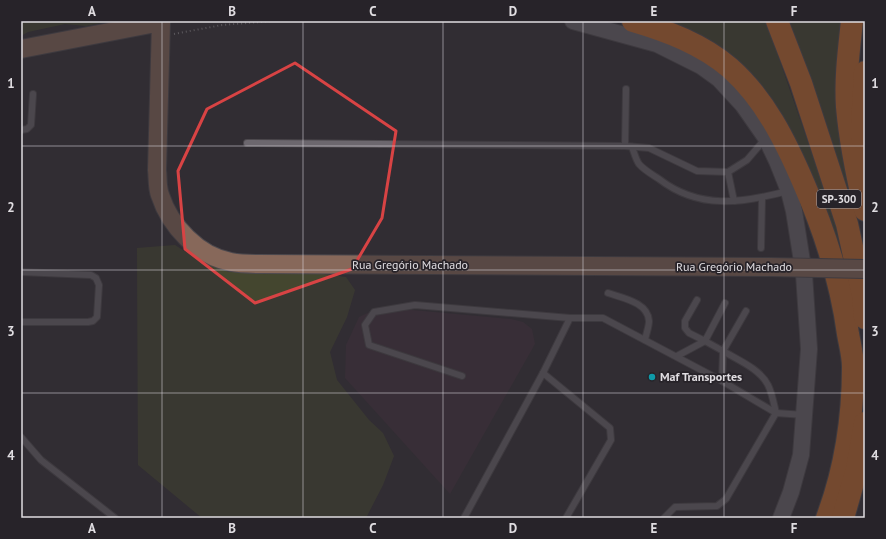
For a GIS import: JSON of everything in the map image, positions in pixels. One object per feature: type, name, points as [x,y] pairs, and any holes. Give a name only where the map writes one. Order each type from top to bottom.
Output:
[{"type":"highway","points":[[633,21],[686,40],[708,52],[734,73],[749,88],[778,128],[791,153],[812,204],[830,253],[845,309],[853,366],[850,415],[843,463],[827,518]]},
{"type":"highway","name":"SP-300","points":[[777,21],[801,83],[847,224],[863,296],[865,318]]},
{"type":"highway","name":"SP-300","points":[[852,21],[847,77],[847,106],[850,139],[865,210]]},
{"type":"highway","points":[[865,72],[862,124],[865,177]]},
{"type":"highway","points":[[843,518],[857,469],[865,423]]},
{"type":"highway","points":[[859,518],[865,499]]},
{"type":"main road","points":[[21,49],[162,26]]},
{"type":"main road","name":"Rua Gregório Machado","points":[[162,26],[157,170],[159,194],[168,214],[179,230],[194,244],[210,255],[230,262],[262,264],[770,267],[865,269]]},
{"type":"street","points":[[574,21],[657,44],[701,66],[719,80],[743,105],[766,138],[777,161],[789,191],[796,218],[804,274],[809,349],[801,454],[791,492],[781,518]]},
{"type":"lane","points":[[626,89],[628,147],[639,164],[667,185],[682,194],[707,201],[734,201],[762,198],[789,191]]},
{"type":"lane","points":[[21,130],[27,129],[31,125],[33,94]]},
{"type":"lane","points":[[247,143],[649,148],[697,171],[728,172],[748,160],[766,138]]},
{"type":"lane","points":[[728,172],[734,201]]},
{"type":"lane","points":[[761,248],[762,198]]},
{"type":"lane","points":[[21,272],[91,275],[96,278],[99,285],[97,317],[93,321],[21,322]]},
{"type":"lane","points":[[608,293],[638,304],[644,310],[649,320],[645,340]]},
{"type":"lane","points":[[664,518],[675,508],[717,506],[726,499],[776,413],[769,386],[762,376],[723,351],[689,333],[685,328],[686,321],[697,300]]},
{"type":"lane","points":[[676,356],[705,341],[725,303]]},
{"type":"lane","points":[[462,376],[369,345],[365,325],[374,312],[415,305],[570,318],[603,318],[722,380],[776,413],[804,415]]},
{"type":"lane","points":[[722,380],[723,351],[746,311]]},
{"type":"lane","points":[[464,518],[570,318]]},
{"type":"lane","points":[[542,373],[610,428],[611,440],[566,518]]},
{"type":"lane","points":[[21,437],[41,460],[115,518]]},
{"type":"path","points":[[162,26],[222,25],[273,21]]},
{"type":"highlighted area","points":[[295,63],[396,131],[382,218],[352,269],[255,303],[185,249],[178,171],[207,109]]},
{"type":"shaded area","points":[[380,307],[511,319],[523,322],[532,329],[535,344],[450,494],[345,378],[346,345],[359,317]]},
{"type":"green space","points":[[21,21],[112,21],[86,26],[65,24],[28,32],[21,36]]},
{"type":"green space","points":[[657,21],[766,21],[832,212],[844,260],[837,260],[808,178]]},
{"type":"green space","points":[[787,21],[842,21],[853,195],[848,196]]},
{"type":"green space","points":[[175,245],[189,254],[229,272],[292,270],[346,277],[355,290],[347,317],[330,352],[337,380],[369,420],[383,433],[394,456],[383,485],[366,518],[202,518],[138,465],[137,248]]},
{"type":"place","name":"Maf Transportes","points":[[652,377]]}]
